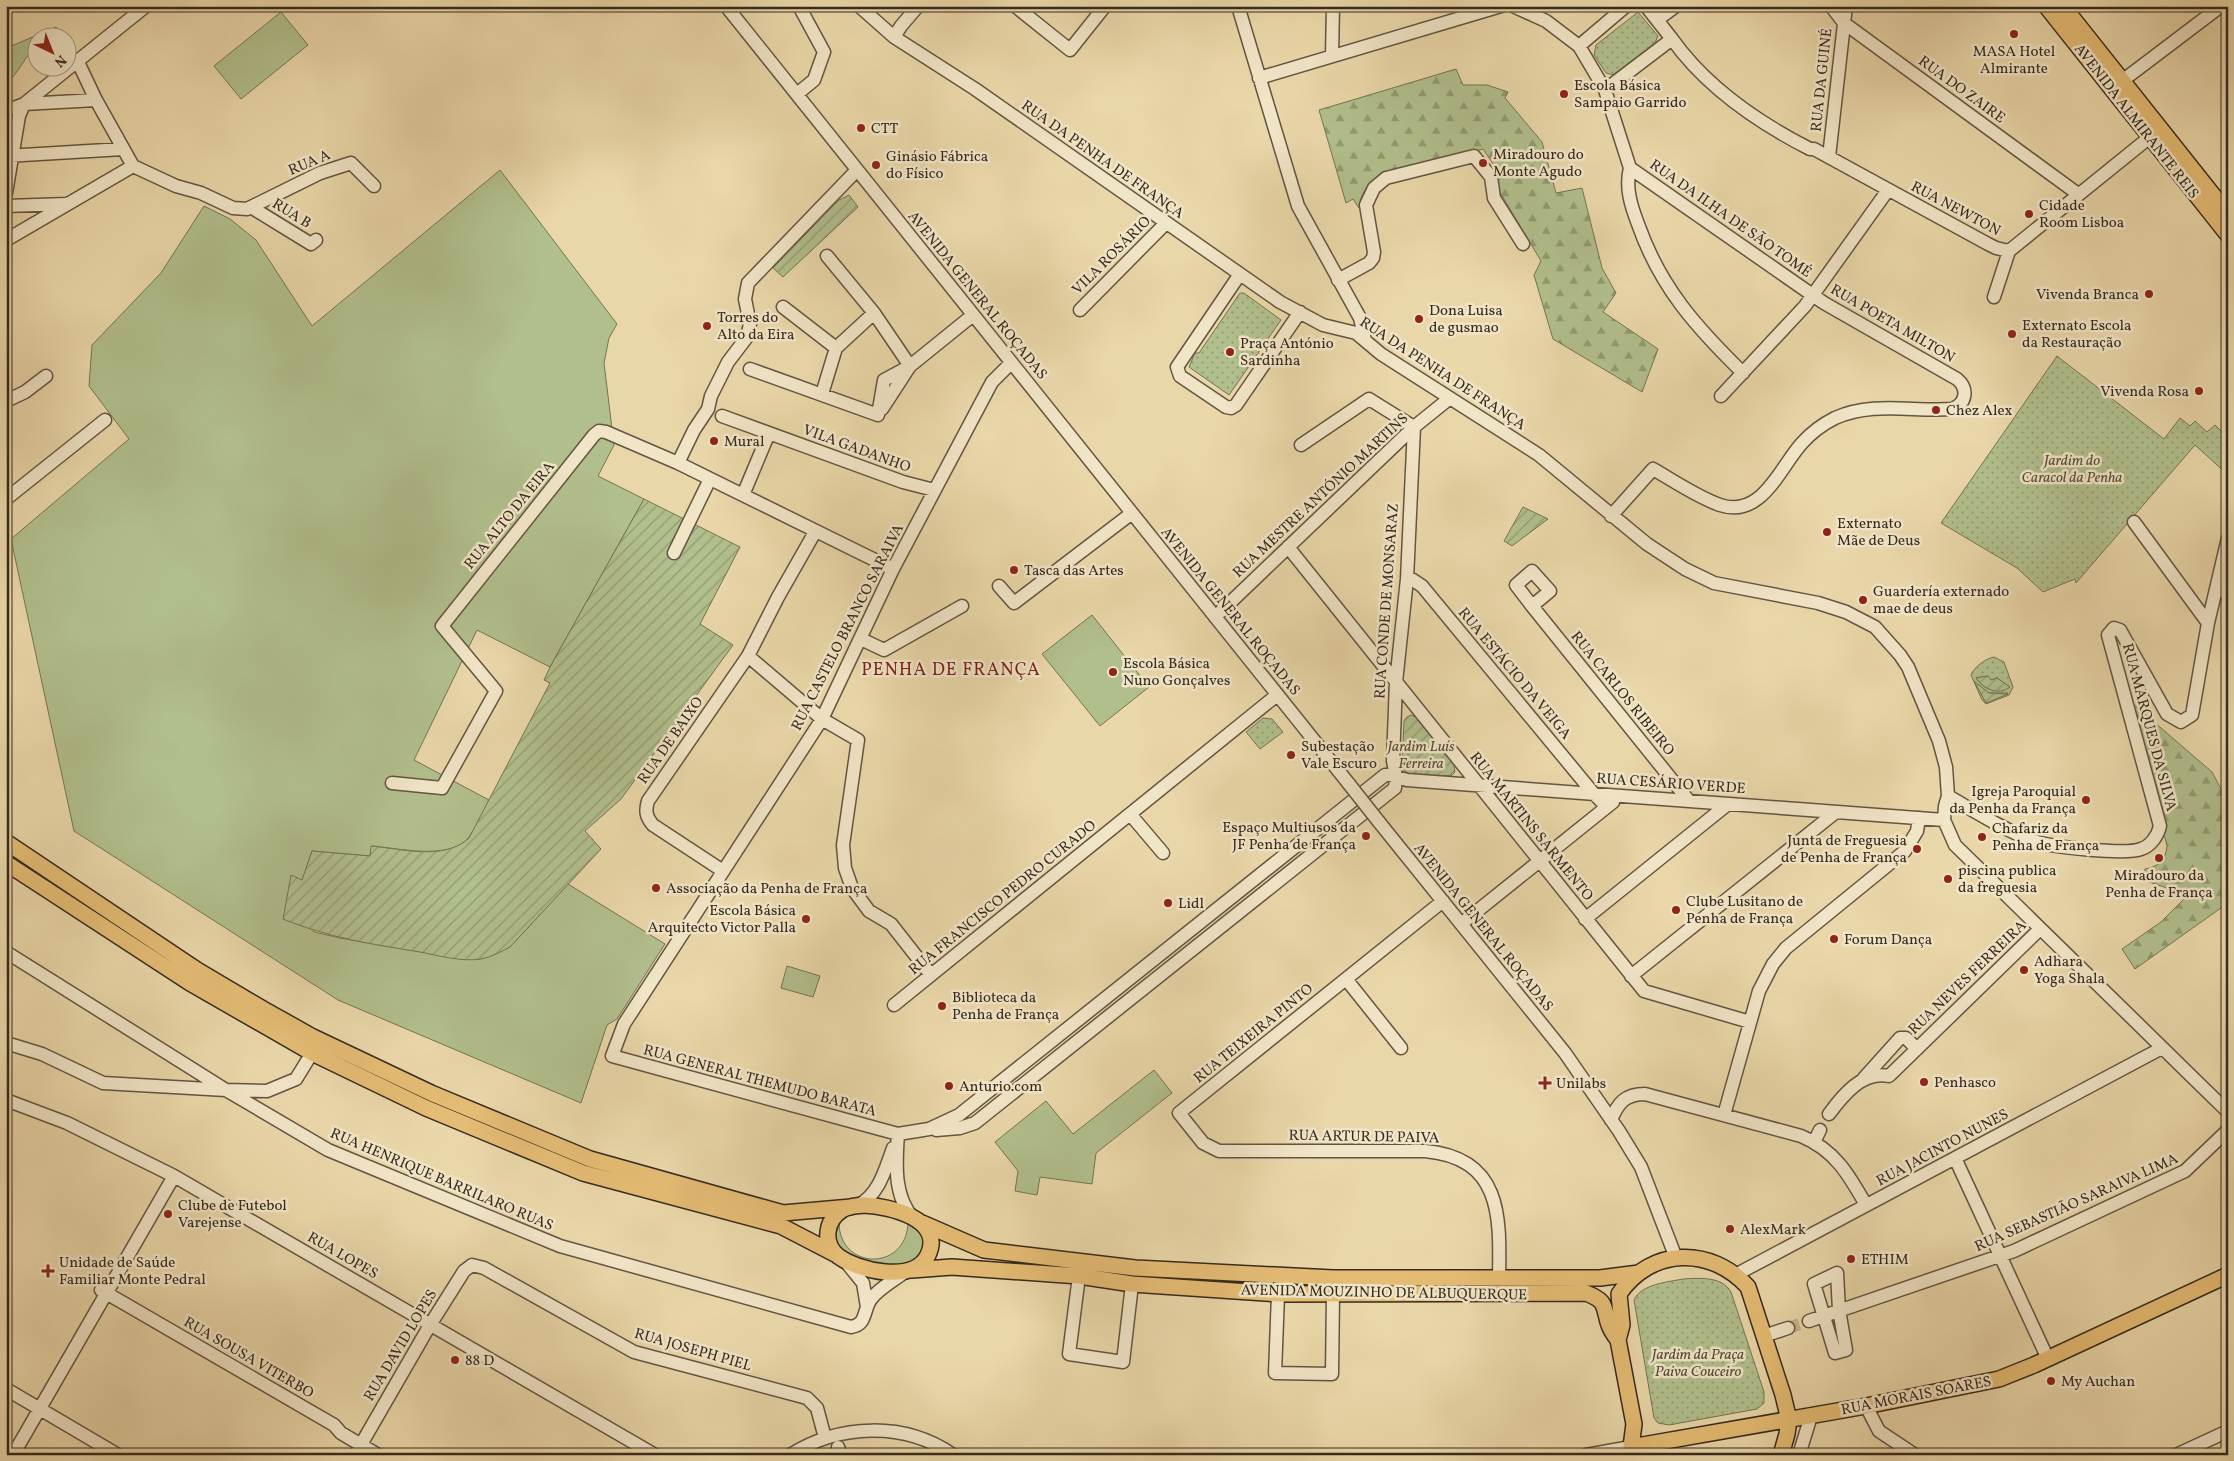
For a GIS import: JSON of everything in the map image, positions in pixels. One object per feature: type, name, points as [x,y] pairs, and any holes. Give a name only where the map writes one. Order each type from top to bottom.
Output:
[{"type":"main road","name":"AVENIDA ALMIRANTE REIS","points":[[2046,6],[2228,214]]},
{"type":"main road","name":"AVENIDA ALMIRANTE REIS","points":[[2063,6],[2150,137],[2228,235]]},
{"type":"main road","points":[[6,842],[197,970],[263,1009],[313,1037],[431,1093],[590,1158],[783,1213],[882,1206],[918,1221],[931,1240],[931,1248],[923,1263],[909,1270],[878,1271],[840,1257],[781,1226],[583,1173],[426,1108],[312,1053],[190,983],[6,863]]},
{"type":"main road","points":[[840,1257],[830,1246],[827,1236],[830,1223],[840,1211],[854,1207]]},
{"type":"main road","name":"AVENIDA MOUZINHO DE ALBUQUERQUE","points":[[918,1221],[984,1250],[1080,1270],[1132,1284],[1278,1294],[1333,1294],[1499,1286],[1640,1273]]},
{"type":"main road","points":[[1632,1451],[1634,1424],[1618,1340],[1622,1325],[1619,1294],[1640,1273],[1653,1265],[1676,1258],[1693,1257],[1708,1260],[1737,1274],[1748,1286],[1789,1420],[1781,1455]]},
{"type":"main road","name":"AVENIDA MOUZINHO DE ALBUQUERQUE","points":[[909,1270],[952,1267],[1080,1270],[1135,1268],[1499,1286],[1586,1293],[1599,1298],[1604,1304],[1609,1325],[1618,1340]]},
{"type":"main road","points":[[1132,1284],[1135,1268]]},
{"type":"main road","name":"RUA MORAIS SOARES","points":[[1632,1451],[1981,1384],[2017,1373],[2228,1275]]},
{"type":"main road","points":[[1277,1276],[1278,1294]]},
{"type":"main road","points":[[1333,1278],[1333,1294]]},
{"type":"street","points":[[146,6],[78,60],[96,100],[133,166],[176,186],[201,193],[233,208],[247,209],[251,207]]},
{"type":"street","name":"AVENIDA GENERAL ROÇADAS","points":[[726,6],[1565,1053],[1612,1120],[1641,1167],[1676,1258]]},
{"type":"street","points":[[797,94],[814,80],[824,52],[799,6]]},
{"type":"street","name":"RUA DA PENHA DE FRANÇA","points":[[859,6],[894,37],[975,89],[1280,302],[1323,324],[1356,332],[1381,354],[1539,455],[1647,544],[1700,577],[1714,583],[1818,603],[1846,612],[1875,627],[1908,667],[1927,710],[1946,767],[1948,796],[1944,820]]},
{"type":"street","points":[[894,37],[918,6]]},
{"type":"street","points":[[1015,6],[1070,50],[1105,6]]},
{"type":"street","points":[[1238,6],[1300,211],[1360,318],[1365,340]]},
{"type":"street","points":[[1332,56],[1333,6]]},
{"type":"street","points":[[1259,78],[1501,6]]},
{"type":"street","points":[[1514,6],[1546,22],[1578,46],[1605,90],[1630,168],[1628,190],[1636,219],[1651,259],[1661,277],[1694,324],[1742,373]]},
{"type":"street","points":[[1578,46],[1626,6]]},
{"type":"street","name":"RUA NEWTON","points":[[1646,6],[1700,72],[1733,102],[1787,137],[1829,157],[1996,248],[2010,250]]},
{"type":"street","points":[[1657,20],[1676,6]]},
{"type":"street","name":"RUA DO ZAIRE","points":[[1831,6],[1844,24],[2078,194]]},
{"type":"street","name":"RUA DA GUINÉ","points":[[1829,157],[1846,6]]},
{"type":"street","points":[[2117,85],[2221,6]]},
{"type":"street","points":[[1605,90],[1672,39]]},
{"type":"street","points":[[6,108],[14,108],[24,104],[56,78]]},
{"type":"street","points":[[24,104],[96,100]]},
{"type":"street","points":[[6,193],[10,156],[19,116],[24,104]]},
{"type":"street","points":[[1994,297],[2010,250],[2150,137]]},
{"type":"street","points":[[10,156],[123,149]]},
{"type":"street","points":[[1338,280],[1369,263],[1373,258],[1366,205],[1374,188],[1386,178],[1474,156],[1490,177],[1494,198],[1523,244]]},
{"type":"street","name":"RUA A","points":[[251,207],[320,173],[351,163],[374,186]]},
{"type":"street","points":[[6,240],[133,166]]},
{"type":"street","name":"RUA DA ILHA DE SÃO TOMÉ","points":[[1630,168],[1813,295]]},
{"type":"street","points":[[857,170],[748,283],[745,299],[750,324],[747,337],[728,362],[711,396],[708,410],[694,430],[678,463],[893,569]]},
{"type":"street","points":[[1721,396],[1813,295],[1888,190]]},
{"type":"street","points":[[6,206],[70,204]]},
{"type":"street","name":"RUA B","points":[[251,207],[311,244],[316,240]]},
{"type":"street","name":"VILA ROSÁRIO","points":[[1080,310],[1166,222]]},
{"type":"street","points":[[827,256],[874,313],[910,366]]},
{"type":"street","points":[[1240,274],[1177,367],[1180,376],[1226,407],[1231,408],[1236,405],[1300,312]]},
{"type":"street","name":"RUA POETA MILTON","points":[[1611,516],[1653,469],[1720,505],[1743,506],[1763,495],[1801,444],[1822,426],[1848,413],[1875,408],[1952,409],[1958,407],[1964,398],[1964,387],[1957,379],[1813,295]]},
{"type":"street","points":[[783,307],[836,348]]},
{"type":"street","points":[[822,394],[836,348],[874,313]]},
{"type":"street","points":[[750,369],[878,415],[910,366],[973,315]]},
{"type":"street","name":"RUA CASTELO BRANCO SARAIVA","points":[[612,1056],[624,1024],[822,719],[893,569],[934,490],[992,382],[1011,363]]},
{"type":"street","points":[[6,401],[25,392],[46,376]]},
{"type":"street","name":"RUA MESTRE ANTÓNIO MARTINS","points":[[1215,617],[1414,427],[1450,398]]},
{"type":"street","points":[[1301,446],[1369,400],[1414,427]]},
{"type":"street","name":"VILA GADANHO","points":[[722,416],[903,482],[934,490]]},
{"type":"street","points":[[6,499],[105,420]]},
{"type":"street","name":"RUA CONDE DE MONSARAZ","points":[[1396,777],[1394,761],[1396,682],[1407,579],[1414,427]]},
{"type":"street","name":"RUA ALTO DA EIRA","points":[[392,783],[442,788],[496,691],[442,626],[594,435],[599,431],[606,432],[678,463]]},
{"type":"street","points":[[744,495],[769,433]]},
{"type":"street","points":[[674,554],[710,479]]},
{"type":"street","points":[[998,586],[1014,603],[1132,513]]},
{"type":"street","points":[[2134,522],[2208,623]]},
{"type":"street","points":[[815,532],[778,596],[748,656],[822,719],[858,740],[843,844],[845,868],[852,888],[869,911],[891,924],[931,975]]},
{"type":"street","name":"RUA MARQUES DA SILVA","points":[[1948,796],[2035,842],[2056,846],[2124,851],[2141,849],[2158,834],[2160,826],[2108,635],[2114,628],[2120,630],[2168,714],[2181,722],[2192,715],[2208,623],[2228,538]]},
{"type":"street","name":"RUA MARTINS SARMENTO","points":[[1288,547],[1647,994],[1750,1022]]},
{"type":"street","points":[[2220,574],[2228,598]]},
{"type":"street","name":"RUA ESTÁCIO DA VEIGA","points":[[1407,579],[1413,580],[1422,586],[1594,794],[1607,807]]},
{"type":"street","points":[[860,639],[884,650],[962,606]]},
{"type":"street","name":"RUA CARLOS RIBEIRO","points":[[1532,606],[1689,801]]},
{"type":"street","name":"RUA DE BAIXO","points":[[723,871],[653,825],[648,819],[646,810],[648,801],[655,790],[748,656]]},
{"type":"street","name":"RUA FRANCISCO PEDRO CURADO","points":[[894,1005],[1277,694]]},
{"type":"street","points":[[898,1134],[960,1128],[975,1123],[1396,788],[1396,777],[1385,775],[959,1115],[947,1123],[923,1131]]},
{"type":"street","name":"RUA CESÁRIO VERDE","points":[[1396,777],[1407,780],[1479,786],[1944,820]]},
{"type":"street","points":[[1461,924],[1621,796]]},
{"type":"street","points":[[1585,919],[1728,804]]},
{"type":"street","points":[[1631,976],[1836,812]]},
{"type":"street","points":[[1130,814],[1163,853]]},
{"type":"street","points":[[1724,1115],[1762,982],[1779,956],[1900,856],[1917,831],[1919,818]]},
{"type":"street","points":[[1944,820],[1950,837],[1961,852],[2228,1112]]},
{"type":"street","name":"RUA TEIXEIRA PINTO","points":[[1180,1113],[1443,902]]},
{"type":"street","points":[[1208,917],[1218,930]]},
{"type":"street","name":"RUA NEVES FERREIRA","points":[[1829,1114],[1846,1092],[1859,1083],[1880,1074],[1889,1076],[2040,929]]},
{"type":"street","name":"RUA HENRIQUE BARRILARO RUAS","points":[[6,952],[226,1090],[328,1150],[560,1246],[848,1326],[860,1324],[874,1296],[909,1270]]},
{"type":"street","points":[[1346,979],[1401,1048]]},
{"type":"street","name":"RUA NEVES FERREIRA","points":[[1859,1083],[1900,1038],[1906,1038],[1917,1049]]},
{"type":"street","points":[[6,1043],[42,1054],[103,1083],[226,1090],[267,1091],[296,1079],[312,1053]]},
{"type":"street","name":"RUA JACINTO NUNES","points":[[1737,1274],[2162,1048]]},
{"type":"street","points":[[1041,1049],[1051,1062]]},
{"type":"street","name":"RUA GENERAL THEMUDO BARATA","points":[[612,1056],[898,1134]]},
{"type":"street","points":[[1612,1120],[1620,1102],[1624,1098],[1638,1094],[1651,1095],[1801,1136],[1814,1142],[1840,1162],[1866,1205]]},
{"type":"street","name":"RUA LOPES","points":[[6,1100],[67,1123],[174,1176],[655,1455]]},
{"type":"street","name":"RUA ARTUR DE PAIVA","points":[[1180,1113],[1204,1143],[1219,1151],[1425,1151],[1454,1158],[1479,1175],[1495,1200],[1499,1220],[1499,1286]]},
{"type":"street","points":[[1814,1142],[1820,1130]]},
{"type":"street","name":"RUA SEBASTIÃO SARAIVA LIMA","points":[[1809,1321],[2000,1256],[2185,1171],[2228,1130]]},
{"type":"street","points":[[854,1207],[864,1201],[879,1185],[898,1134]]},
{"type":"street","points":[[898,1134],[896,1164],[900,1191],[907,1209],[918,1221]]},
{"type":"street","points":[[1955,1158],[2048,1359]]},
{"type":"street","points":[[13,1455],[103,1292],[174,1176]]},
{"type":"street","points":[[840,1257],[863,1283],[867,1307]]},
{"type":"street","name":"RUA DAVID LOPES","points":[[358,1450],[430,1325],[464,1271],[472,1266],[484,1268]]},
{"type":"street","name":"RUA JOSEPH PIEL","points":[[484,1268],[634,1352],[807,1398],[817,1408],[825,1438]]},
{"type":"street","points":[[1080,1270],[1069,1354],[1123,1362],[1132,1284]]},
{"type":"street","points":[[1837,1273],[1839,1310],[1846,1350],[1835,1353],[1814,1284],[1837,1273]]},
{"type":"street","name":"RUA SOUSA VITERBO","points":[[103,1292],[334,1425],[358,1450],[378,1455]]},
{"type":"street","points":[[1278,1294],[1275,1373],[1332,1374],[1333,1294]]},
{"type":"street","points":[[1764,1336],[1788,1328]]},
{"type":"street","points":[[6,1389],[118,1455]]},
{"type":"street","points":[[1866,1406],[1879,1431],[1915,1455]]},
{"type":"street","points":[[1799,1455],[1811,1416]]},
{"type":"street","points":[[2176,1455],[2228,1431]]},
{"type":"street","points":[[790,1455],[825,1438],[850,1432],[893,1432],[928,1441],[953,1455]]},
{"type":"street","name":"RUA MORAIS SOARES","points":[[1586,1455],[1632,1451]]},
{"type":"green space","points":[[281,12],[308,45],[241,99],[214,66]]},
{"type":"green space","points":[[1638,12],[1658,36],[1655,43],[1613,75],[1606,73],[1594,55],[1596,45]]},
{"type":"green space","points":[[6,37],[9,47],[28,39],[28,56],[6,83]]},
{"type":"green space","points":[[1456,69],[1463,85],[1487,85],[1508,92],[1505,98],[1542,142],[1556,193],[1582,188],[1602,268],[1616,293],[1603,312],[1658,349],[1642,392],[1553,339],[1534,275],[1541,261],[1495,184],[1502,177],[1483,149],[1379,177],[1365,190],[1359,208],[1353,199],[1346,203],[1319,110]]},
{"type":"green space","points":[[500,170],[617,324],[609,338],[604,363],[614,445],[598,476],[644,499],[550,667],[477,630],[414,760],[489,800],[469,837],[461,844],[450,849],[437,851],[372,846],[370,856],[312,851],[302,881],[291,876],[314,932],[340,938],[451,957],[480,959],[510,947],[568,884],[665,944],[617,1019],[607,1025],[581,1103],[338,1000],[74,831],[11,539],[129,439],[89,386],[92,345],[161,273],[204,206],[230,219],[256,240],[312,326]]},
{"type":"green space","points":[[849,195],[858,207],[783,277],[773,268],[839,200]]},
{"type":"green space","points":[[1240,293],[1244,293],[1281,320],[1229,395],[1189,367],[1195,353],[1199,353]]},
{"type":"green space","name":"Jardim do Caracol da Penha","points":[[2057,356],[2164,439],[2180,418],[2190,426],[2195,421],[2207,432],[2215,425],[2228,438],[2228,475],[2195,445],[2076,583],[2075,579],[2043,592],[2017,568],[1941,523]]},
{"type":"green space","points":[[644,499],[740,547],[700,624],[733,645],[621,799],[585,831],[601,849],[510,947],[481,959],[451,958],[368,943],[334,936],[283,919],[291,875],[302,880],[312,851],[370,856],[371,846],[423,852],[448,849],[459,845],[469,838],[550,683],[544,680],[550,667]]},
{"type":"green space","points":[[1523,507],[1548,519],[1512,546],[1504,541]]},
{"type":"green space","points":[[1092,615],[1149,687],[1100,726],[1042,654]]},
{"type":"green space","points":[[1994,657],[2004,662],[2013,687],[2009,695],[1986,704],[1982,700],[1971,675],[1977,666]],"holes":[[[1987,676],[1991,680],[1997,678],[2010,687],[1991,690],[1983,686],[1976,678]],[[1976,684],[1989,693],[2008,693],[1986,703]]]},
{"type":"green space","points":[[1988,676],[1991,680],[1997,678],[2010,687],[2001,691],[1992,690],[1976,678]]},
{"type":"green space","points":[[1974,681],[1989,693],[2008,694],[1986,703]]},
{"type":"green space","points":[[2132,703],[2212,772],[2228,802],[2228,903],[2135,969],[2122,949],[2161,922],[2188,895],[2143,880],[2145,869],[2154,867],[2163,859],[2167,846]]},
{"type":"green space","name":"Jardim Luís Ferreira","points":[[1411,715],[1416,717],[1454,765],[1455,772],[1451,776],[1409,774],[1402,769],[1404,721]]},
{"type":"green space","points":[[1263,718],[1272,719],[1283,732],[1260,749],[1246,732]]},
{"type":"green space","points":[[787,966],[820,976],[813,997],[781,988]]},
{"type":"green space","points":[[1154,1070],[1172,1093],[1096,1153],[1092,1184],[1040,1177],[1037,1195],[1015,1191],[1018,1171],[995,1142],[1046,1101],[1073,1134]]},
{"type":"green space","points":[[839,1222],[842,1238],[849,1249],[860,1256],[872,1259],[885,1257],[896,1251],[904,1240],[908,1224],[922,1235],[923,1253],[912,1261],[899,1264],[886,1265],[858,1259],[846,1253],[838,1245],[835,1234]]},
{"type":"green space","name":"Jardim da Praça Paiva Couceiro","points":[[1683,1279],[1710,1279],[1722,1283],[1731,1292],[1764,1392],[1764,1403],[1757,1409],[1669,1425],[1658,1423],[1654,1418],[1634,1300],[1642,1290],[1649,1287]]},
{"type":"tunnel","points":[[1788,1328],[1809,1321]]},
{"type":"place","name":"MASA Hotel Almirante","points":[[2014,34]]},
{"type":"place","name":"Escola Básica Sampaio Garrido","points":[[1564,94]]},
{"type":"place","name":"CTT","points":[[861,128]]},
{"type":"place","name":"Miradouro do Monte Agudo","points":[[1483,163]]},
{"type":"place","name":"Ginásio Fábrica do Físico","points":[[876,165]]},
{"type":"place","name":"Cidade Room Lisboa","points":[[2029,214]]},
{"type":"place","name":"Vivenda Branca","points":[[2149,294]]},
{"type":"place","name":"Dona Luisa de gusmao","points":[[1419,319]]},
{"type":"place","name":"Torres do Alto da Eira","points":[[707,326]]},
{"type":"place","name":"Externato Escola da Restauração","points":[[2012,334]]},
{"type":"place","name":"Praça António Sardinha","points":[[1230,352]]},
{"type":"place","name":"Vivenda Rosa","points":[[2199,391]]},
{"type":"place","name":"Chez Alex","points":[[1936,410]]},
{"type":"place","name":"Mural","points":[[714,441]]},
{"type":"place","name":"Externato Mãe de Deus","points":[[1827,532]]},
{"type":"place","name":"Tasca das Artes","points":[[1014,570]]},
{"type":"place","name":"Guardería externado mae de deus","points":[[1863,600]]},
{"type":"place","name":"Escola Básica Nuno Gonçalves","points":[[1113,672]]},
{"type":"place","name":"Subestação Vale Escuro","points":[[1291,755]]},
{"type":"place","name":"Igreja Paroquial da Penha da França","points":[[2086,800]]},
{"type":"place","name":"Espaço Multiusos da JF Penha de França","points":[[1366,836]]},
{"type":"place","name":"Chafariz da Penha de França","points":[[1982,837]]},
{"type":"place","name":"Junta de Freguesia de Penha de França","points":[[1917,849]]},
{"type":"place","name":"Miradouro da Penha de França","points":[[2159,858]]},
{"type":"place","name":"piscina publica da freguesia","points":[[1948,879]]},
{"type":"place","name":"Associação da Penha de França","points":[[656,888]]},
{"type":"place","name":"Lidl","points":[[1168,903]]},
{"type":"place","name":"Clube Lusitano de Penha de França","points":[[1676,910]]},
{"type":"place","name":"Escola Básica Arquitecto Victor Palla","points":[[806,919]]},
{"type":"place","name":"Forum Dança","points":[[1834,939]]},
{"type":"place","name":"Adhara Yoga Shala","points":[[2024,970]]},
{"type":"place","name":"Biblioteca da Penha de França","points":[[942,1006]]},
{"type":"place","name":"Penhasco","points":[[1924,1082]]},
{"type":"place","name":"Unilabs","points":[[1545,1083]]},
{"type":"place","name":"Anturio.com","points":[[949,1086]]},
{"type":"place","name":"Clube de Futebol Varejense","points":[[168,1214]]},
{"type":"place","name":"AlexMark","points":[[1730,1229]]},
{"type":"place","name":"ETHIM","points":[[1851,1259]]},
{"type":"place","name":"Unidade de Saúde Familiar Monte Pedral","points":[[48,1271]]},
{"type":"place","name":"88 D","points":[[455,1360]]},
{"type":"place","name":"My Auchan","points":[[2051,1381]]},
{"type":"district","name":"PENHA DE FRANÇA","points":[[951,669]]}]
